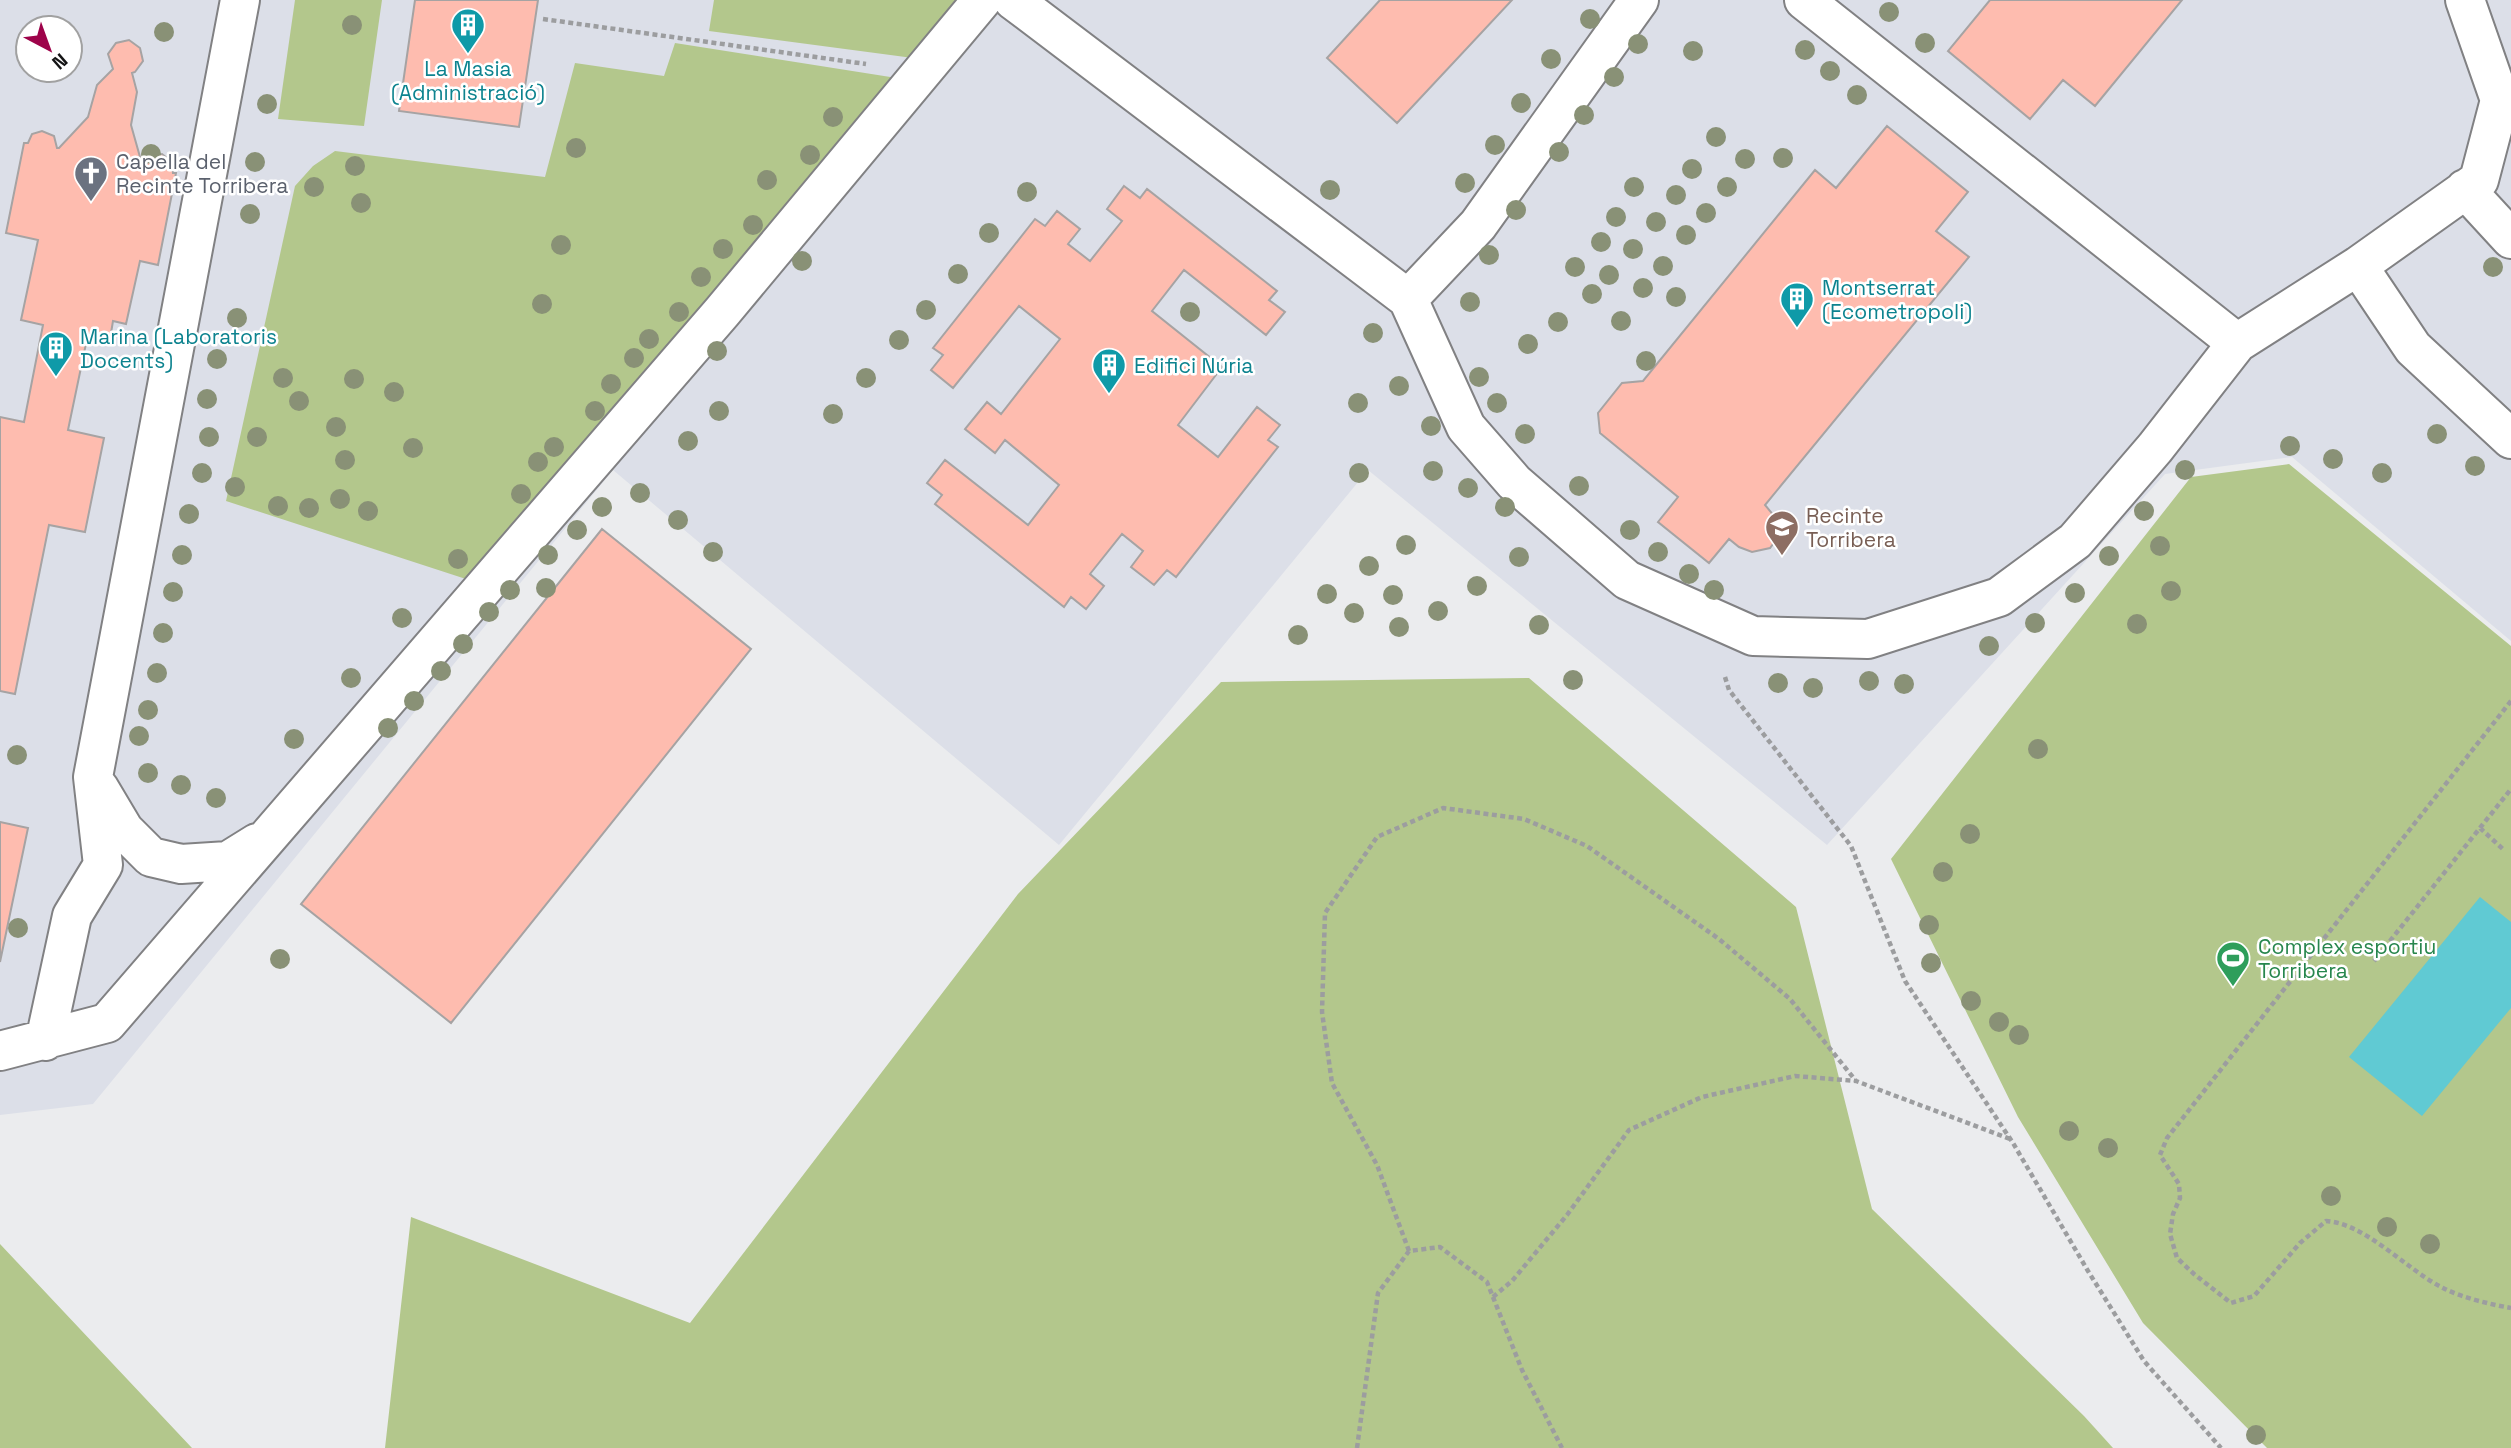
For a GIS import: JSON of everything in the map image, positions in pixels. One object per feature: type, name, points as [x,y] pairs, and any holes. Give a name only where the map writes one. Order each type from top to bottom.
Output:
[{"type":"street","points":[[45,1041],[72,916],[103,865],[93,777],[240,0]]},
{"type":"street","points":[[0,1051],[107,1023],[722,312],[982,0]]},
{"type":"street","points":[[1013,0],[1408,299],[1466,427],[1514,482],[1627,580],[1753,636],[1868,639],[1998,597],[2075,541],[2155,448],[2237,343],[2358,266],[2479,180],[2500,100],[2465,0]]},
{"type":"street","points":[[1408,299],[1478,225],[1639,0]]},
{"type":"street","points":[[1804,0],[2237,343]]},
{"type":"street","points":[[2465,189],[2511,239]]},
{"type":"street","points":[[2358,266],[2413,348],[2511,439]]},
{"type":"street","points":[[93,777],[124,830],[151,857],[181,864],[228,861],[268,836]]},
{"type":"path","points":[[543,19],[922,72]]},
{"type":"path","points":[[1706,616],[1729,690],[1851,846],[1905,981],[2011,1139],[2144,1361],[2221,1448]]},
{"type":"path","points":[[2511,701],[2167,1138],[2160,1155],[2179,1184],[2179,1198],[2170,1234],[2177,1258],[2231,1303],[2254,1296],[2300,1243],[2326,1221],[2339,1221],[2444,1289],[2511,1308]]},
{"type":"path","points":[[2374,961],[2511,789]]},
{"type":"path","points":[[1409,1251],[1377,1165],[1332,1083],[1322,1012],[1325,913],[1377,836],[1443,808],[1524,819],[1587,846],[1719,939],[1790,999],[1856,1081]]},
{"type":"path","points":[[2480,828],[2505,851]]},
{"type":"path","points":[[1493,1297],[1512,1281],[1567,1215],[1629,1130],[1702,1097],[1794,1076],[1856,1081],[2011,1139]]},
{"type":"path","points":[[1357,1448],[1378,1293],[1409,1251],[1440,1247],[1487,1282],[1522,1370],[1562,1448]]},
{"type":"shaded area","name":"Recinte Torribera","points":[[0,0],[2511,0],[2511,641],[2292,457],[2165,474],[1827,845],[1368,470],[1059,845],[613,470],[93,1104],[0,1115]]},
{"type":"green space","points":[[295,0],[382,0],[364,126],[278,119]]},
{"type":"green space","points":[[714,0],[961,0],[913,58],[709,31]]},
{"type":"green space","points":[[675,43],[903,79],[469,580],[226,501],[295,186],[313,166],[335,151],[545,177],[575,63],[664,76]]},
{"type":"green space","name":"Complex esportiu Torribera","points":[[2289,464],[2511,646],[2511,1448],[2267,1448],[2143,1323],[2018,1117],[1891,859],[2191,477]]},
{"type":"green space","points":[[1529,678],[1796,907],[1872,1209],[2084,1416],[2113,1448],[385,1448],[411,1217],[690,1323],[1018,894],[1221,682]]},
{"type":"green space","points":[[0,1244],[192,1448],[0,1448]]},
{"type":"water","points":[[2480,897],[2511,922],[2511,1008],[2422,1116],[2349,1057]]},
{"type":"building","name":"La Masia (Administració)","points":[[415,0],[538,0],[519,127],[399,111]]},
{"type":"building","points":[[1380,0],[1512,0],[1397,123],[1327,58]]},
{"type":"building","points":[[1990,0],[2182,0],[2095,106],[2063,80],[2030,119],[1948,51]]},
{"type":"building","name":"Marina (Laboratoris Docents)","points":[[129,40],[140,48],[143,61],[132,73],[137,92],[131,125],[142,164],[145,166],[152,156],[162,154],[172,162],[173,173],[176,173],[158,265],[140,261],[126,324],[113,321],[110,339],[88,334],[68,430],[104,438],[85,532],[49,525],[15,694],[0,691],[0,417],[24,422],[43,325],[21,320],[38,240],[6,233],[24,143],[28,143],[32,134],[42,131],[54,136],[59,148],[88,117],[97,85],[113,69],[108,54],[116,43]]},
{"type":"building","name":"Montserrat (Ecometropoli)","points":[[1887,126],[1968,192],[1936,231],[1969,257],[1765,505],[1780,523],[1779,536],[1770,548],[1752,552],[1729,539],[1709,563],[1658,522],[1678,497],[1600,433],[1598,413],[1622,383],[1643,381],[1815,170],[1836,188]]},
{"type":"building","name":"Edifici Núria","points":[[1124,186],[1140,198],[1147,189],[1277,291],[1269,300],[1285,312],[1266,335],[1184,270],[1152,311],[1222,367],[1178,425],[1218,457],[1257,407],[1280,425],[1268,440],[1278,447],[1176,577],[1167,570],[1154,585],[1131,567],[1143,551],[1122,534],[1090,574],[1104,586],[1086,609],[1071,597],[1064,607],[935,504],[942,495],[927,483],[945,460],[1028,525],[1059,485],[1005,440],[995,453],[965,429],[987,402],[1001,414],[1060,339],[1019,306],[953,388],[931,370],[943,355],[933,348],[1035,219],[1045,226],[1057,211],[1080,229],[1068,244],[1090,261],[1122,221],[1107,209]]},
{"type":"building","points":[[602,529],[751,649],[451,1023],[301,904]]},
{"type":"building","points":[[0,822],[28,828],[0,962]]},
{"type":"place","name":"La Masia (Administració)","points":[[468,55]]},
{"type":"place","name":"Capella del Recinte Torribera","points":[[91,203]]},
{"type":"place","name":"Montserrat (Ecometropoli)","points":[[1797,329]]},
{"type":"place","name":"Marina (Laboratoris Docents)","points":[[56,378]]},
{"type":"place","name":"Edifici Núria","points":[[1109,395]]},
{"type":"place","name":"Recinte Torribera","points":[[1782,557]]},
{"type":"place","name":"Complex esportiu Torribera","points":[[2233,988]]}]
